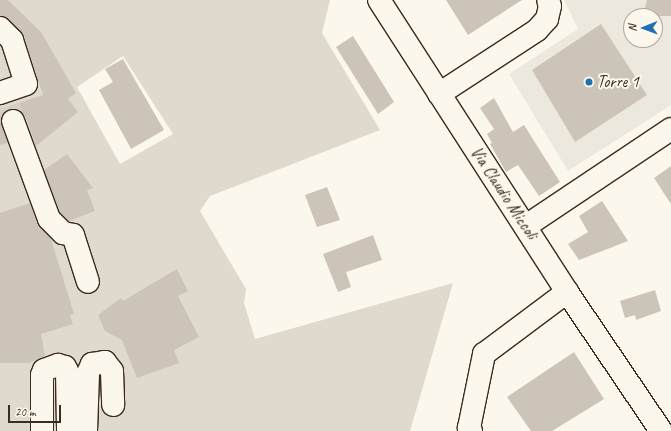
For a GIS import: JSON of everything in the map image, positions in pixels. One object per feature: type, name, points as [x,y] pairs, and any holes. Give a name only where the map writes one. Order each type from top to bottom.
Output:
[{"type":"street","name":"Via Claudio Miccoli","points":[[379,0],[526,226],[567,292],[661,431]]},
{"type":"street","points":[[439,94],[537,30],[547,19],[550,6],[548,0]]},
{"type":"street","points":[[0,28],[12,40],[26,84],[5,99],[49,219],[63,233],[73,236],[88,282]]},
{"type":"street","points":[[526,226],[671,129]]},
{"type":"street","points":[[471,431],[469,428],[484,354],[567,292]]},
{"type":"street","points":[[86,431],[88,372],[92,364],[105,362],[112,371],[113,405]]},
{"type":"street","points":[[42,431],[42,375],[44,370],[58,365],[65,367],[67,371],[68,431]]},
{"type":"shaded area","points":[[0,0],[330,0],[322,33],[380,130],[210,196],[200,211],[246,289],[244,303],[255,339],[453,283],[410,431],[0,431]],"holes":[[[123,56],[173,134],[120,164],[77,87]]]},
{"type":"shaded area","points":[[564,0],[671,0],[671,105],[568,171],[509,74],[578,29]]},
{"type":"building","points":[[0,0],[8,0],[41,32],[76,93],[68,99],[78,112],[36,146],[25,116],[15,109],[8,109],[1,118],[8,143],[0,145],[0,109],[43,95],[24,36],[9,19],[0,16]]},
{"type":"building","points":[[446,0],[522,0],[468,35]]},
{"type":"building","points":[[647,0],[671,0],[671,16],[663,16],[663,8],[645,8]]},
{"type":"building","name":"Torre 1","points":[[601,24],[647,95],[575,142],[532,70]]},
{"type":"building","points":[[353,36],[394,102],[378,114],[336,47]]},
{"type":"building","points":[[123,59],[164,130],[131,149],[99,90],[113,82],[105,69]]},
{"type":"building","points":[[494,98],[513,132],[524,125],[560,182],[539,196],[518,165],[506,172],[490,144],[492,143],[487,134],[494,129],[480,108]]},
{"type":"building","points":[[67,154],[93,188],[87,190],[95,211],[69,221],[60,212],[44,170]]},
{"type":"building","points":[[671,166],[671,204],[654,178]]},
{"type":"building","points":[[327,187],[340,220],[317,227],[305,195]]},
{"type":"building","points":[[602,201],[628,241],[579,260],[568,244],[588,232],[579,216]]},
{"type":"building","points":[[30,203],[37,224],[51,239],[74,314],[70,315],[73,324],[41,334],[45,356],[29,363],[0,363],[0,213]]},
{"type":"building","points":[[373,235],[382,260],[346,272],[351,287],[338,292],[323,254]]},
{"type":"building","points":[[177,269],[188,291],[178,296],[199,337],[174,350],[179,363],[137,378],[122,340],[105,331],[98,315],[121,298],[123,301]]},
{"type":"building","points":[[655,290],[661,311],[636,320],[635,315],[625,318],[620,301]]},
{"type":"building","points":[[574,352],[604,399],[552,431],[531,431],[507,397]]},
{"type":"tunnel","points":[[9,106],[13,121]]},
{"type":"place","name":"Torre 1","points":[[589,82]]}]
